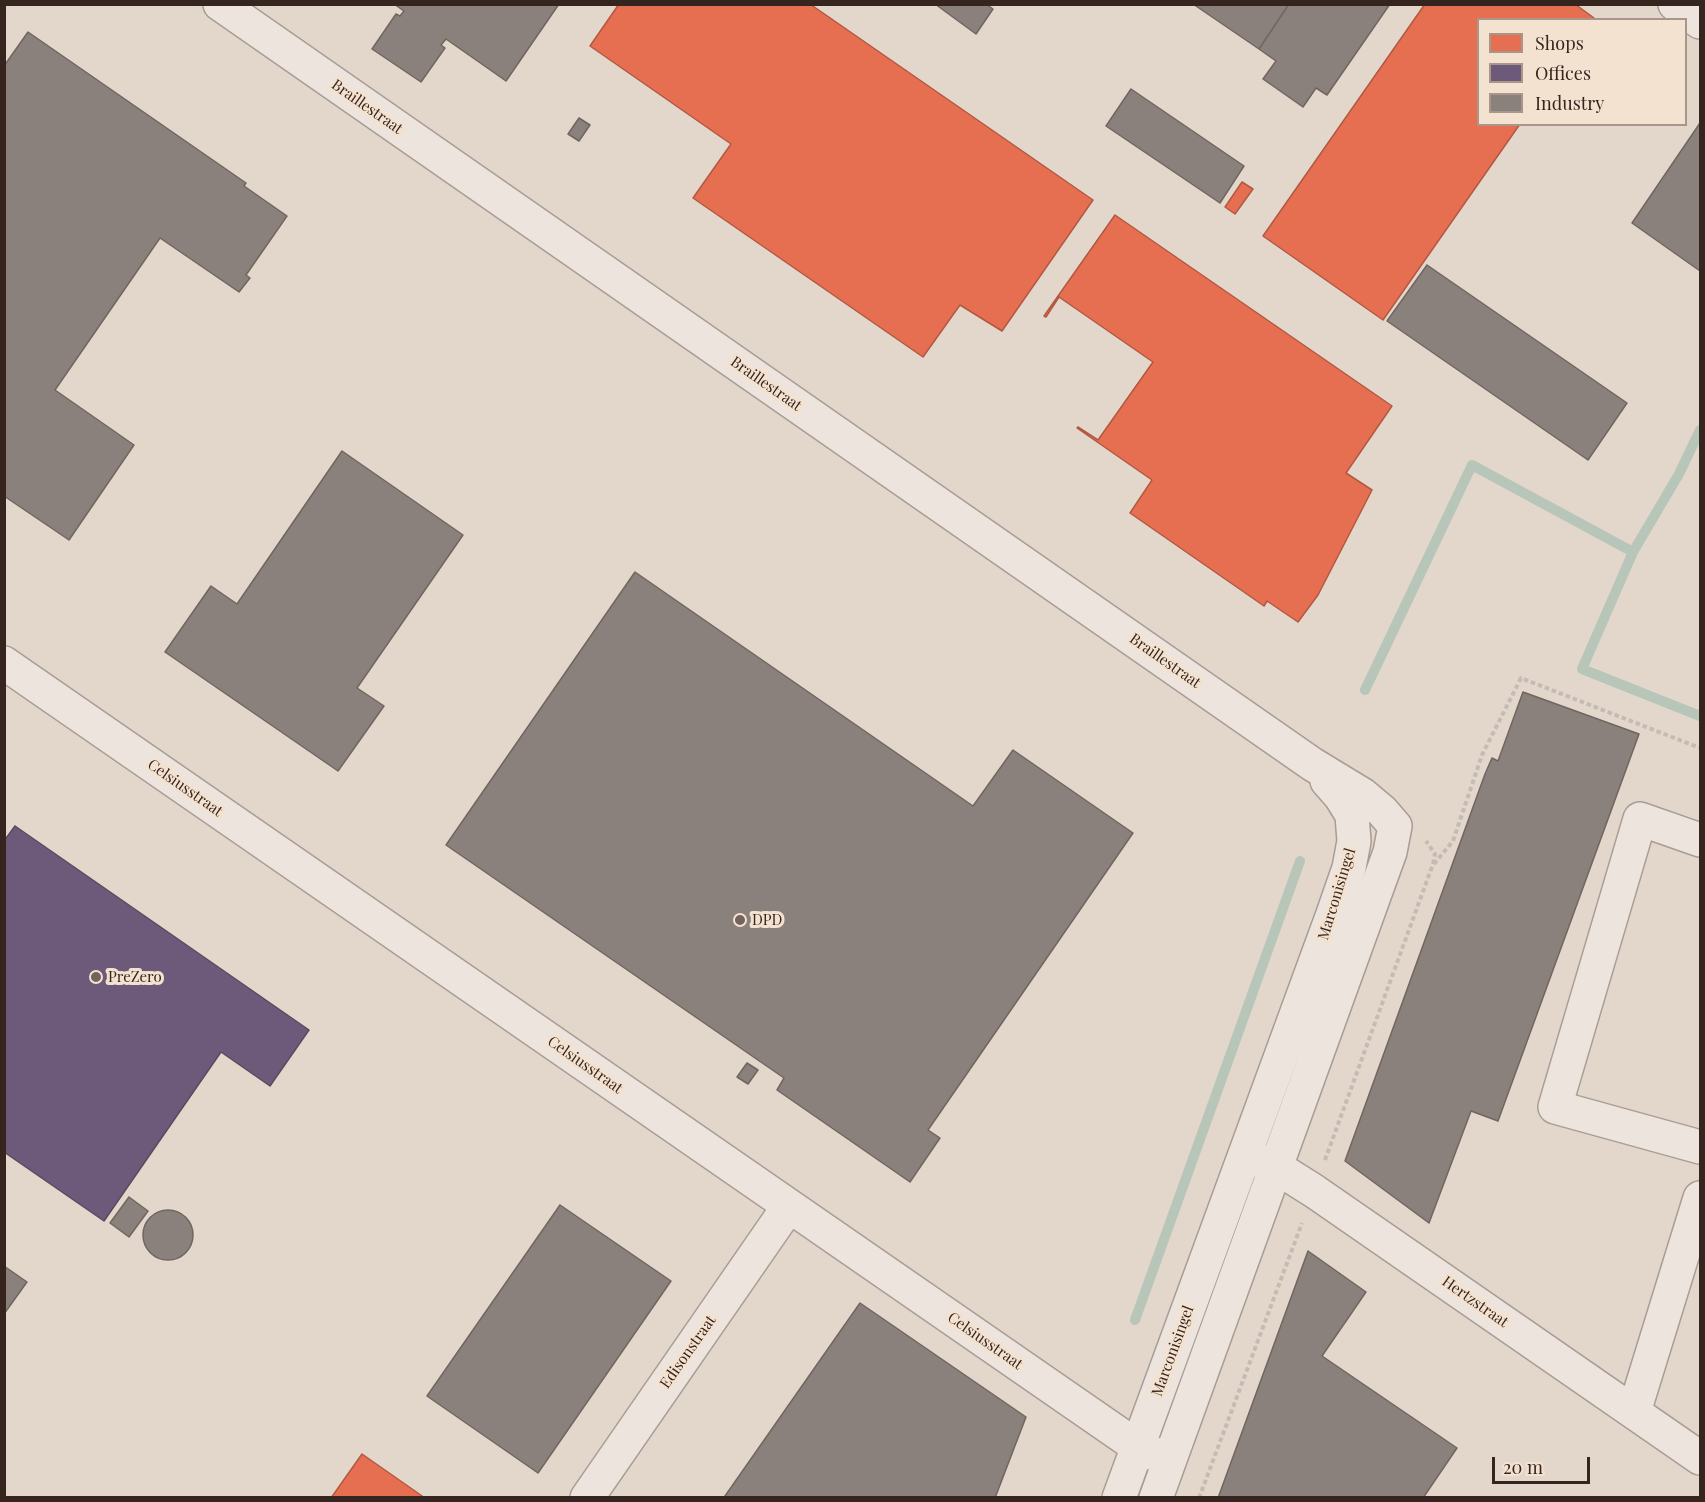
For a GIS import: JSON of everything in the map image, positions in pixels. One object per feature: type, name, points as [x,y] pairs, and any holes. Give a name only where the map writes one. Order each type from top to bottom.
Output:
[{"type":"street","name":"Braillestraat","points":[[220,4],[1312,764]]},
{"type":"street","points":[[1674,4],[1701,22]]},
{"type":"street","name":"Celsiusstraat","points":[[4,663],[1138,1447],[1169,1460]]},
{"type":"street","name":"Marconisingel","points":[[1119,1497],[1349,868],[1354,841],[1352,815],[1341,797],[1312,764]]},
{"type":"street","points":[[1156,1497],[1390,852],[1395,826],[1364,795],[1312,764]]},
{"type":"street","points":[[1701,840],[1640,819],[1555,1107],[1701,1147]]},
{"type":"street","name":"Hertzstraat","points":[[1245,1155],[1276,1167],[1314,1191],[1701,1458]]},
{"type":"street","points":[[1634,1412],[1701,1198]]},
{"type":"street","name":"Edisonstraat","points":[[587,1497],[789,1206]]},
{"type":"path","points":[[1433,864],[1453,841],[1482,755],[1521,678],[1701,748]]},
{"type":"building: Shops","points":[[619,4],[810,4],[1093,200],[1002,331],[960,305],[923,357],[693,198],[731,144],[590,46]]},
{"type":"building: Shops","points":[[1425,4],[1575,4],[1594,18],[1477,18],[1477,126],[1519,126],[1383,320],[1263,236]]},
{"type":"building: Shops","points":[[1242,182],[1253,189],[1235,214],[1225,207]]},
{"type":"building: Shops","points":[[1115,215],[1392,406],[1346,473],[1372,490],[1318,595],[1298,622],[1267,601],[1264,606],[1130,513],[1152,480],[1077,428],[1098,440],[1153,362],[1059,297],[1046,317],[1044,316]]},
{"type":"building: Shops","points":[[362,1454],[425,1498],[331,1498]]},
{"type":"building: Offices","points":[[15,826],[309,1030],[270,1086],[221,1052],[104,1221],[4,1152],[4,841]]},
{"type":"building: Industry","points":[[394,4],[559,4],[506,81],[446,39],[441,45],[445,48],[421,82],[372,49],[396,14],[400,16],[404,11]]},
{"type":"building: Industry","points":[[935,4],[986,4],[993,9],[976,34]]},
{"type":"building: Industry","points":[[1193,4],[1289,4],[1259,49]]},
{"type":"building: Industry","points":[[1289,4],[1390,4],[1327,95],[1316,88],[1303,107],[1263,79],[1276,61],[1259,49]]},
{"type":"building: Industry","points":[[28,32],[246,183],[244,186],[287,216],[246,275],[250,278],[239,292],[160,238],[55,390],[134,445],[69,540],[4,496],[4,66]]},
{"type":"building: Industry","points":[[1131,89],[1244,166],[1220,203],[1106,126]]},
{"type":"building: Industry","points":[[579,118],[590,125],[579,141],[568,134]]},
{"type":"building: Industry","points":[[1700,123],[1700,271],[1632,223]]},
{"type":"building: Industry","points":[[1427,265],[1627,403],[1588,460],[1387,321]]},
{"type":"building: Industry","points":[[342,451],[463,535],[357,688],[384,706],[338,771],[165,652],[211,586],[237,604]]},
{"type":"building: Industry","points":[[635,572],[973,806],[1013,750],[1133,833],[928,1130],[940,1138],[910,1182],[777,1090],[784,1078],[446,845]]},
{"type":"building: Industry","points":[[1523,692],[1639,734],[1498,1121],[1471,1111],[1429,1223],[1345,1161],[1485,774],[1492,758],[1498,761]]},
{"type":"building: Industry","points":[[747,1063],[758,1070],[748,1084],[737,1077]]},
{"type":"building: Industry","points":[[129,1197],[148,1211],[129,1237],[110,1223]]},
{"type":"building: Industry","points":[[560,1205],[671,1281],[538,1473],[427,1396]]},
{"type":"building: Industry","points":[[168,1210],[177,1212],[188,1221],[193,1235],[191,1244],[182,1255],[168,1260],[159,1258],[148,1249],[143,1235],[145,1226],[154,1215]]},
{"type":"building: Industry","points":[[1308,1251],[1366,1292],[1322,1356],[1457,1448],[1423,1498],[1218,1498]]},
{"type":"building: Industry","points":[[4,1266],[27,1282],[4,1314]]},
{"type":"building: Industry","points":[[860,1303],[1026,1417],[995,1498],[728,1498],[725,1496]]},
{"type":"waterway","points":[[1700,430],[1679,474],[1633,552],[1582,669],[1700,716]]},
{"type":"waterway","points":[[1365,690],[1472,465],[1633,552]]},
{"type":"waterway","points":[[1135,1320],[1300,861]]},
{"type":"place","name":"DPD","points":[[740,920]]},
{"type":"place","name":"PreZero","points":[[96,977]]}]
